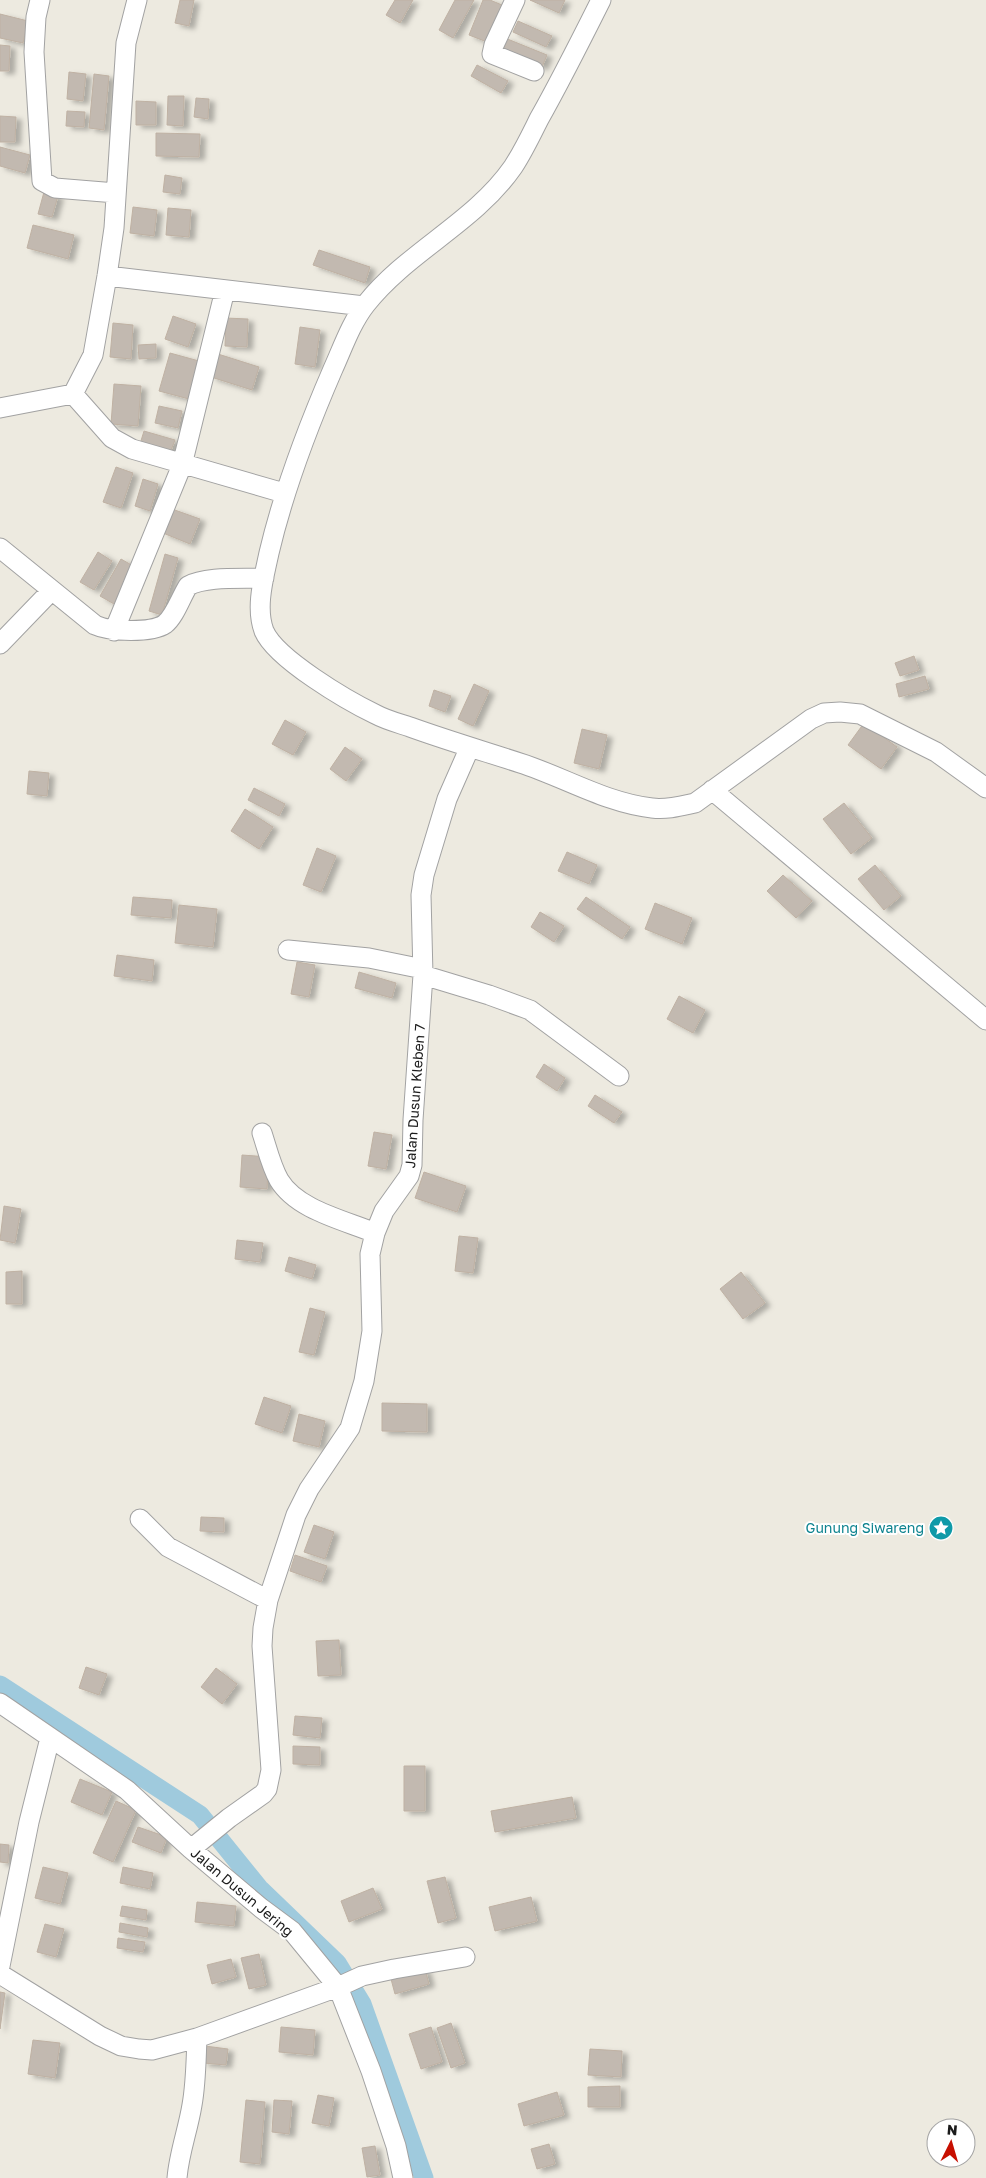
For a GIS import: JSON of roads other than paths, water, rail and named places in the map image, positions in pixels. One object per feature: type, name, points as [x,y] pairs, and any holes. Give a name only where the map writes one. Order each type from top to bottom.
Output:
[{"type":"street","points":[[40,0],[36,18],[34,52],[42,181],[54,188],[116,193]]},
{"type":"street","points":[[0,408],[73,394],[84,377],[92,355],[107,276],[116,193],[126,43],[137,0]]},
{"type":"street","points":[[515,0],[494,45],[492,54],[534,71]]},
{"type":"street","points":[[601,0],[569,65],[514,166],[495,190],[482,202],[393,274],[364,306],[348,336],[284,493],[264,578],[261,617],[265,632],[271,642],[300,668],[378,716],[469,749],[522,764],[631,804],[654,808],[672,808],[694,803],[811,719],[824,713],[840,712],[860,714],[936,752],[986,788]]},
{"type":"street","points":[[107,276],[364,306]]},
{"type":"street","points":[[114,631],[182,465],[225,290]]},
{"type":"street","points":[[73,394],[112,438],[132,449],[284,493]]},
{"type":"street","points":[[0,548],[95,626],[114,631],[146,629],[164,625],[191,584],[203,581],[264,578]]},
{"type":"street","points":[[0,644],[52,590]]},
{"type":"street","name":"Jalan Dusun Kleben 7","points":[[191,1849],[229,1818],[263,1794],[270,1776],[262,1646],[268,1600],[296,1515],[309,1489],[350,1428],[358,1403],[372,1331],[370,1261],[375,1233],[384,1211],[409,1176],[412,1165],[413,1120],[423,972],[421,894],[424,875],[447,799],[469,749]]},
{"type":"street","points":[[712,790],[986,1020]]},
{"type":"street","points":[[288,950],[368,958],[423,972],[530,1010],[618,1076]]},
{"type":"street","points":[[262,1132],[278,1178],[287,1190],[306,1205],[375,1233]]},
{"type":"street","points":[[140,1519],[168,1547],[268,1600]]},
{"type":"street","name":"Jalan Dusun Jering","points":[[0,1703],[127,1790],[191,1849],[261,1908],[292,1931],[346,1983],[371,2071],[396,2146],[403,2178]]},
{"type":"street","points":[[0,1966],[29,1822],[50,1738]]},
{"type":"street","points":[[0,1974],[100,2036],[122,2046],[139,2050],[152,2050],[197,2038],[346,1983],[394,1969],[464,1957]]},
{"type":"street","points":[[177,2178],[178,2159],[193,2099],[197,2038]]},
{"type":"waterway","points":[[0,1685],[200,1815],[259,1888],[337,1963],[362,2004],[424,2178]]},
{"type":"place","name":"Gunung Siwareng","points":[[941,1528]]}]
